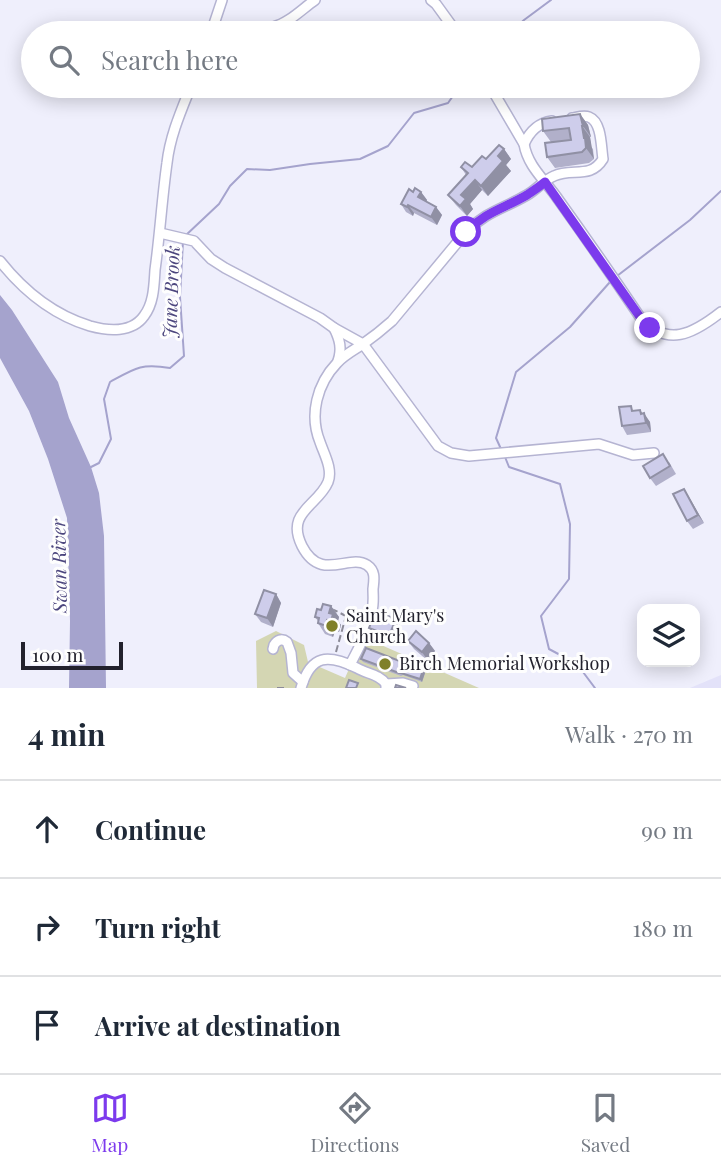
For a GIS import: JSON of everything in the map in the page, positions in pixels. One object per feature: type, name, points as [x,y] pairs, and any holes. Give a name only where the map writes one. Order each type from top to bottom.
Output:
[{"type":"street","points":[[215,21],[222,0]]},
{"type":"street","points":[[286,21],[315,0]]},
{"type":"street","points":[[431,0],[448,21]]},
{"type":"street","points":[[0,261],[13,278],[36,298],[80,323],[116,330],[131,326],[143,318],[150,306],[167,162],[187,98]]},
{"type":"street","points":[[497,98],[524,144],[534,171],[545,182],[650,328],[673,336],[692,332],[721,312]]},
{"type":"street","points":[[338,361],[392,321],[477,220],[526,195],[551,177],[590,171],[603,159],[598,126],[592,118],[585,116],[542,122],[529,133],[524,144]]},
{"type":"street","points":[[160,233],[194,241],[211,259],[225,268],[363,344],[438,446],[451,453],[469,456],[599,444],[633,455],[654,453]]},
{"type":"street","points":[[334,328],[339,337],[341,351],[318,396],[315,410],[315,428],[330,471],[322,492],[302,513],[298,524],[298,538],[310,558],[319,564],[330,566],[356,562],[367,565],[374,574],[373,607],[368,627],[351,664]]},
{"type":"street","points":[[274,649],[278,640],[287,642],[293,675],[302,685],[314,663],[334,660],[351,664],[380,677],[386,686],[403,683],[412,686]]},
{"type":"path","points":[[330,608],[368,627]]},
{"type":"path","points":[[334,660],[346,616]]},
{"type":"path","points":[[277,688],[286,688]]},
{"type":"shaded area","points":[[721,675],[721,688],[690,688]]},
{"type":"green space","points":[[276,631],[304,645],[308,662],[345,678],[363,637],[479,688],[257,688],[256,641]]},
{"type":"water","name":"Swan River","points":[[0,295],[58,382],[69,418],[91,467],[99,493],[104,536],[106,688],[69,688],[67,518],[29,411],[0,358]]},
{"type":"building","points":[[580,114],[586,148],[582,152],[547,157],[545,143],[571,140],[569,128],[543,131],[542,119]]},
{"type":"building","points":[[499,145],[504,149],[498,156],[503,161],[481,186],[475,180],[461,195],[466,199],[460,206],[448,195],[468,173],[461,167],[465,162],[472,167],[482,156],[486,159]]},
{"type":"building","points":[[415,188],[421,192],[418,197],[436,207],[431,217],[401,204],[409,189],[413,192]]},
{"type":"building","points":[[631,406],[632,411],[640,410],[641,414],[644,413],[646,423],[622,426],[619,407]]},
{"type":"building","points":[[663,454],[670,466],[650,478],[643,466]]},
{"type":"building","points":[[684,489],[698,515],[687,521],[673,494]]},
{"type":"building","points":[[264,590],[276,594],[267,618],[255,614]]},
{"type":"building","points":[[323,604],[331,606],[329,613],[333,614],[331,621],[327,620],[326,626],[318,623],[319,618],[315,617],[317,609],[321,610]]},
{"type":"building","points":[[380,613],[396,619],[389,636],[369,628],[374,615],[378,617]]},
{"type":"building","points":[[416,631],[429,643],[422,652],[408,641]]},
{"type":"building","points":[[366,648],[423,670],[420,679],[361,659]]},
{"type":"building","points":[[349,680],[358,683],[356,688],[346,688]]},
{"type":"waterway","name":"Jane Brook","points":[[523,21],[551,0]]},
{"type":"waterway","name":"Jane Brook","points":[[185,236],[219,204],[230,186],[247,169],[270,170],[360,159],[388,146],[414,113],[448,103],[452,98]]},
{"type":"waterway","name":"Jane Brook","points":[[617,276],[690,220],[721,191]]},
{"type":"waterway","name":"Jane Brook","points":[[91,467],[99,463],[111,439],[104,399],[110,382],[138,368],[170,368],[184,356],[180,297],[183,241]]},
{"type":"waterway","name":"Jane Brook","points":[[501,449],[496,438],[516,372],[570,327],[610,282]]},
{"type":"waterway","name":"Jane Brook","points":[[505,457],[509,467],[560,484],[570,524],[569,579],[541,616],[549,649],[577,664],[595,688]]},
{"type":"place","name":"Saint Mary's Church","points":[[332,626]]},
{"type":"place","name":"Birch Memorial Workshop","points":[[385,664]]},
{"type":"route","points":[[466,232],[477,220],[545,182],[650,328]]}]
